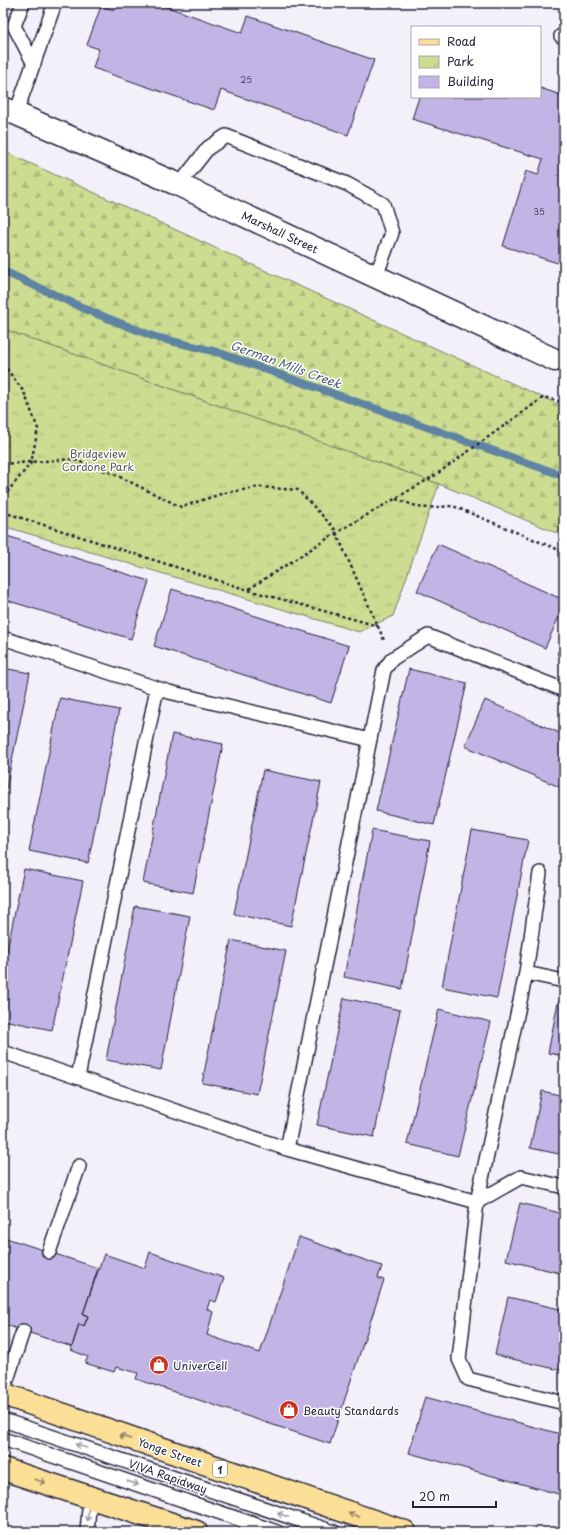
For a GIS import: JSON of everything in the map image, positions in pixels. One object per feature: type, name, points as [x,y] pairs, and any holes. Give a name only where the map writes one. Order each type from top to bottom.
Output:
[{"type":"main road","name":"Yonge Street","points":[[3,1393],[405,1532]]},
{"type":"main road","points":[[3,1469],[90,1497],[158,1527],[196,1532]]},
{"type":"street","name":"Marshall Street","points":[[10,111],[179,185],[376,276],[559,356]]},
{"type":"lane","points":[[22,3],[14,26],[34,64]]},
{"type":"lane","points":[[10,111],[34,64],[55,3]]},
{"type":"lane","points":[[179,185],[208,148],[226,136],[347,184],[383,204],[392,233],[376,276]]},
{"type":"lane","points":[[287,1150],[384,670],[392,659],[428,636],[564,690]]},
{"type":"lane","points":[[3,638],[157,688],[370,740]]},
{"type":"lane","points":[[78,1077],[157,688]]},
{"type":"lane","points":[[540,873],[526,973],[477,1202],[459,1360],[468,1379],[564,1403]]},
{"type":"lane","points":[[526,973],[564,981]]},
{"type":"lane","points":[[3,1052],[287,1150],[477,1202],[521,1177],[564,1187]]},
{"type":"lane","points":[[50,1252],[79,1166]]},
{"type":"lane","points":[[3,1393],[23,1331]]},
{"type":"lane","name":"VIVA Rapidway","points":[[3,1420],[334,1532]]},
{"type":"lane","name":"VIVA Rapidway","points":[[3,1439],[277,1532]]},
{"type":"lane","points":[[87,1532],[90,1497]]},
{"type":"path","points":[[3,364],[24,392],[38,429],[31,463],[3,497]]},
{"type":"path","points":[[248,590],[336,533],[434,476],[544,397],[564,403]]},
{"type":"path","points":[[3,464],[72,459],[114,474],[181,507],[224,493],[259,487],[298,490],[334,528],[392,659]]},
{"type":"path","points":[[395,499],[422,508],[453,506],[564,552]]},
{"type":"path","points":[[3,512],[248,590],[378,626]]},
{"type":"green space","points":[[3,151],[564,407],[564,536],[439,484],[3,329]]},
{"type":"green space","name":"Bridgeview Cordone Park","points":[[3,329],[439,484],[393,616],[359,632],[3,526]]},
{"type":"building","points":[[117,3],[156,3],[242,33],[248,16],[374,60],[348,135],[221,90],[214,110],[93,68],[99,49],[87,45],[101,6],[114,10]]},
{"type":"building","points":[[541,88],[564,96],[564,265],[503,246],[526,171],[538,175],[543,159],[412,119],[419,98],[541,98]]},
{"type":"building","points":[[7,536],[149,581],[131,639],[3,599],[3,549]]},
{"type":"building","points":[[438,544],[564,600],[564,605],[545,648],[417,591]]},
{"type":"building","points":[[172,589],[349,646],[331,703],[154,646]]},
{"type":"building","points":[[564,638],[564,657],[557,654]]},
{"type":"building","points":[[3,668],[30,673],[3,804]]},
{"type":"building","points":[[409,669],[467,683],[434,825],[376,811]]},
{"type":"building","points":[[60,698],[119,710],[88,863],[29,851]]},
{"type":"building","points":[[485,700],[564,735],[564,789],[465,746]]},
{"type":"building","points":[[172,734],[223,744],[193,893],[143,883]]},
{"type":"building","points":[[263,770],[321,782],[291,926],[234,914]]},
{"type":"building","points":[[372,830],[430,841],[402,989],[344,977]]},
{"type":"building","points":[[472,830],[528,840],[497,998],[442,987]]},
{"type":"building","points":[[24,869],[83,881],[52,1030],[3,1020],[3,969]]},
{"type":"building","points":[[135,906],[190,916],[161,1070],[106,1060]]},
{"type":"building","points":[[231,940],[286,951],[257,1094],[202,1083]]},
{"type":"building","points":[[344,998],[400,1010],[374,1137],[317,1125]]},
{"type":"building","points":[[558,1002],[564,1003],[564,1056],[548,1053]]},
{"type":"building","points":[[439,1009],[491,1022],[458,1156],[407,1144]]},
{"type":"building","points":[[542,1091],[564,1096],[564,1155],[530,1148]]},
{"type":"building","points":[[520,1203],[564,1214],[564,1274],[506,1260]]},
{"type":"building","points":[[3,1237],[98,1268],[83,1314],[88,1316],[84,1326],[79,1324],[72,1347],[3,1324]]},
{"type":"building","points":[[299,1237],[382,1266],[378,1278],[384,1280],[330,1444],[136,1379],[138,1373],[116,1367],[114,1372],[85,1363],[88,1357],[71,1350],[79,1324],[84,1326],[88,1316],[83,1314],[104,1254],[145,1268],[150,1252],[224,1278],[216,1302],[210,1300],[207,1309],[213,1312],[207,1335],[260,1353]]},
{"type":"building","points":[[508,1297],[564,1310],[564,1371],[495,1355]]},
{"type":"building","points":[[425,1397],[564,1435],[564,1489],[562,1495],[409,1453]]},
{"type":"waterway","name":"German Mills Creek","points":[[3,271],[92,312],[155,337],[217,352],[564,476]]},
{"type":"place","name":"UniverCell","points":[[159,1365]]},
{"type":"place","name":"Beauty Standards","points":[[289,1410]]}]
